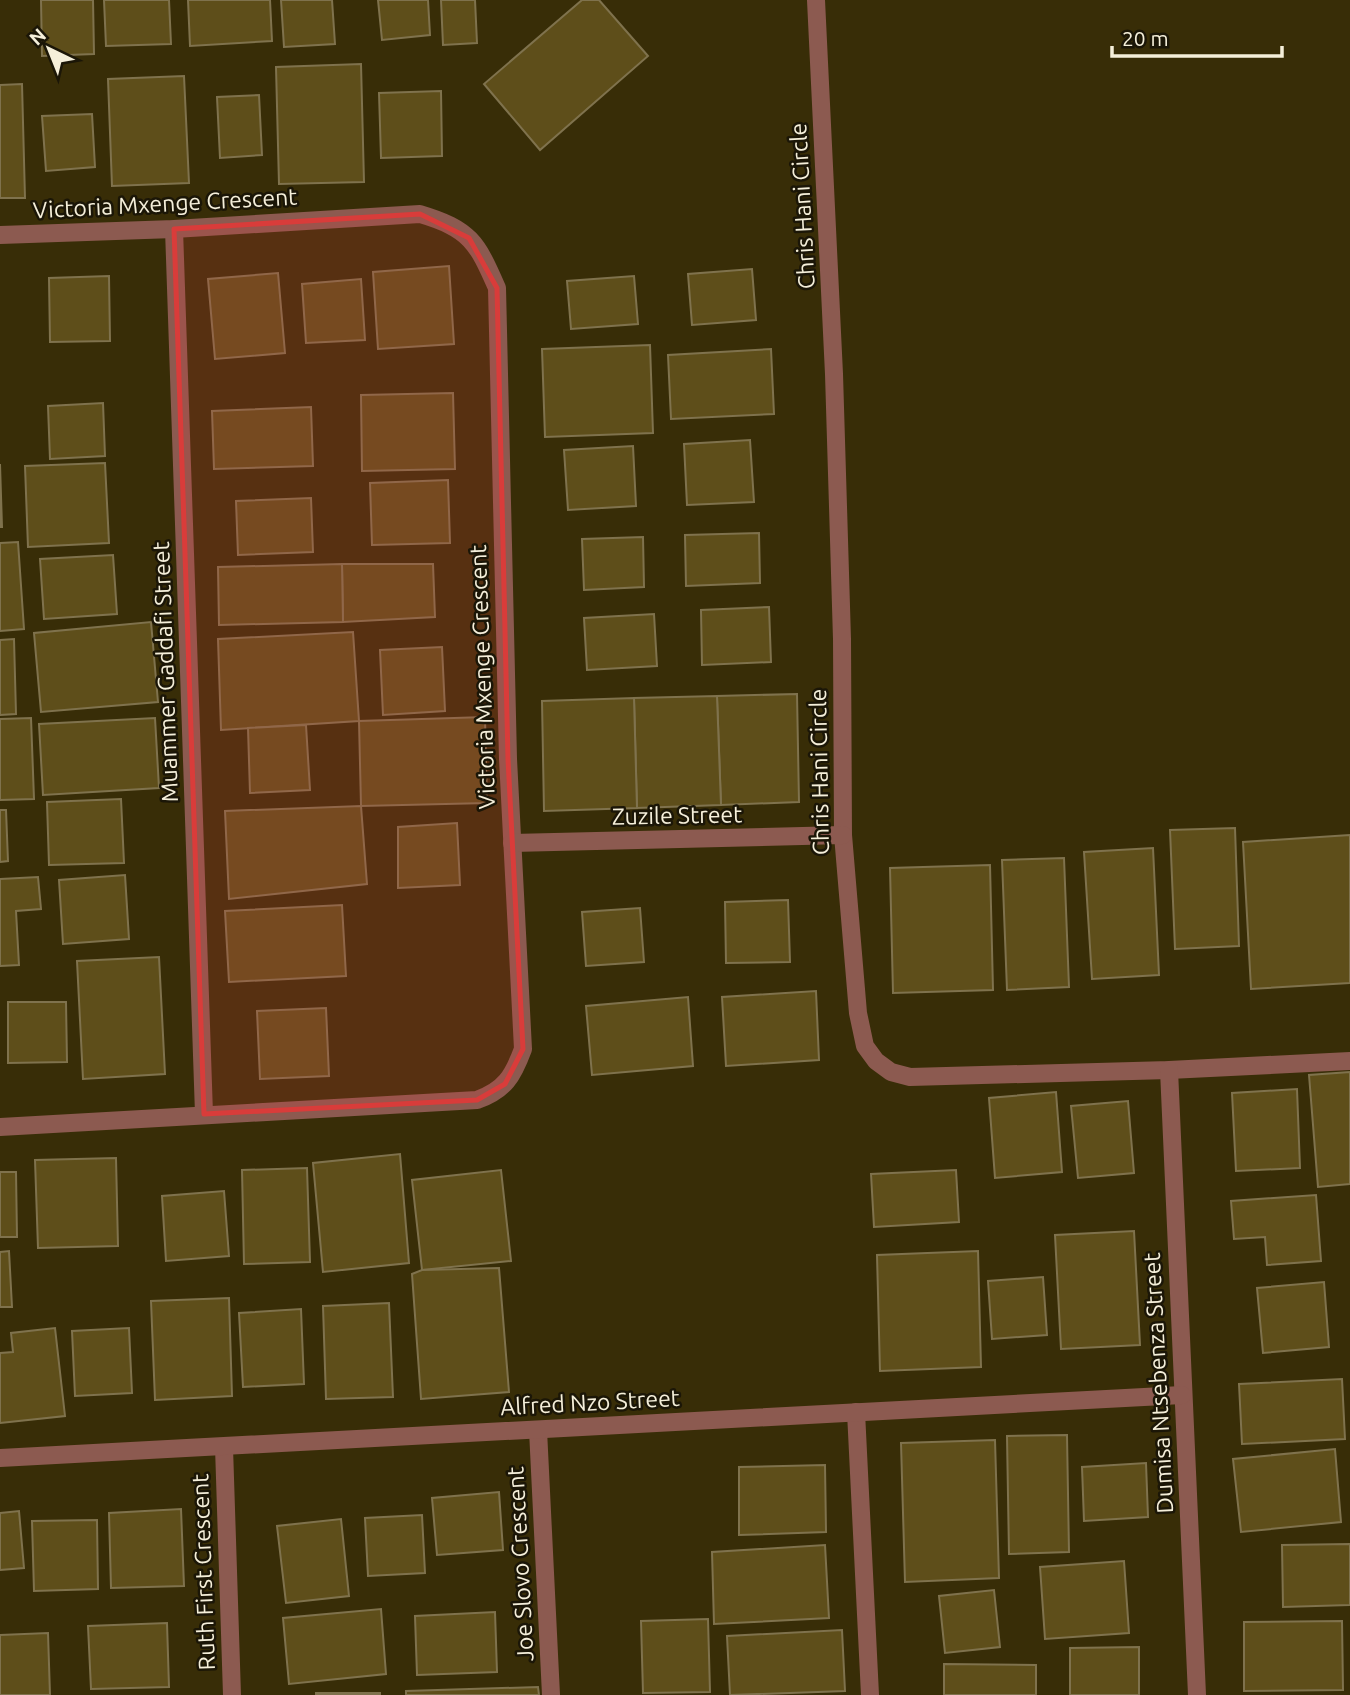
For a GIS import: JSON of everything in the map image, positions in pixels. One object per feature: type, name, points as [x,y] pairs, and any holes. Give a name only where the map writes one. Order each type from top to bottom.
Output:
[{"type":"street","name":"Chris Hani Circle","points":[[816,0],[835,388],[842,639],[843,835],[859,1013],[865,1045],[876,1061],[891,1072],[910,1077],[1169,1070],[1350,1061]]},
{"type":"street","name":"Victoria Mxenge Crescent","points":[[0,235],[174,229],[421,214],[447,222],[469,238],[484,256],[497,288],[512,843],[523,1049],[517,1067],[505,1084],[493,1094],[467,1101],[0,1127]]},
{"type":"street","name":"Muammer Gaddafi Street","points":[[174,229],[204,1114]]},
{"type":"street","name":"Zuzile Street","points":[[512,843],[843,835]]},
{"type":"street","name":"Dumisa Ntsebenza Street","points":[[1169,1070],[1197,1695]]},
{"type":"street","name":"Alfred Nzo Street","points":[[0,1458],[1182,1395]]},
{"type":"street","points":[[856,1412],[870,1695]]},
{"type":"street","name":"Joe Slovo Crescent","points":[[538,1430],[551,1695]]},
{"type":"street","name":"Ruth First Crescent","points":[[224,1447],[232,1695]]},
{"type":"highlighted area","points":[[420,214],[469,238],[497,288],[508,759],[523,1049],[505,1084],[477,1100],[204,1114],[174,229]]},
{"type":"building","points":[[41,0],[93,0],[94,54],[42,56]]},
{"type":"building","points":[[104,0],[169,0],[171,44],[106,46]]},
{"type":"building","points":[[188,0],[270,0],[272,41],[190,46]]},
{"type":"building","points":[[281,0],[332,0],[335,44],[284,47]]},
{"type":"building","points":[[378,0],[428,0],[430,35],[382,40]]},
{"type":"building","points":[[441,0],[475,0],[477,43],[443,45]]},
{"type":"building","points":[[582,0],[599,0],[648,56],[540,150],[484,84]]},
{"type":"building","points":[[361,64],[364,182],[279,184],[276,67]]},
{"type":"building","points":[[184,76],[189,183],[112,186],[108,79]]},
{"type":"building","points":[[22,84],[25,198],[0,198],[0,85]]},
{"type":"building","points":[[441,91],[442,156],[381,158],[379,93]]},
{"type":"building","points":[[259,95],[262,155],[220,158],[217,97]]},
{"type":"building","points":[[92,114],[95,167],[46,171],[42,116]]},
{"type":"building","points":[[449,266],[454,344],[378,349],[373,272]]},
{"type":"building","points":[[752,269],[756,320],[692,325],[688,274]]},
{"type":"building","points":[[278,273],[285,353],[215,359],[208,279]]},
{"type":"building","points":[[109,276],[110,341],[50,342],[49,278]]},
{"type":"building","points":[[634,276],[638,324],[571,329],[567,281]]},
{"type":"building","points":[[361,279],[365,340],[306,343],[302,284]]},
{"type":"building","points":[[650,345],[653,433],[545,437],[542,349]]},
{"type":"building","points":[[771,349],[774,414],[671,419],[668,355]]},
{"type":"building","points":[[453,393],[455,469],[362,471],[361,395]]},
{"type":"building","points":[[103,403],[105,456],[50,459],[48,406]]},
{"type":"building","points":[[311,407],[313,466],[214,469],[212,411]]},
{"type":"building","points":[[750,440],[754,502],[687,505],[684,444]]},
{"type":"building","points":[[633,446],[636,506],[568,510],[564,450]]},
{"type":"building","points":[[105,463],[109,543],[28,547],[25,466]]},
{"type":"building","points":[[0,464],[2,527],[0,527]]},
{"type":"building","points":[[448,480],[450,543],[372,545],[370,483]]},
{"type":"building","points":[[311,498],[313,552],[238,555],[236,501]]},
{"type":"building","points":[[759,533],[760,583],[686,586],[685,535]]},
{"type":"building","points":[[643,537],[644,587],[584,590],[582,539]]},
{"type":"building","points":[[18,542],[24,629],[0,631],[0,543]]},
{"type":"building","points":[[113,555],[117,614],[44,619],[40,559]]},
{"type":"building","points":[[342,564],[433,564],[435,617],[343,622]]},
{"type":"building","points":[[342,564],[343,622],[219,625],[218,567]]},
{"type":"building","points":[[769,607],[771,662],[702,665],[701,610]]},
{"type":"building","points":[[654,614],[657,666],[587,670],[584,618]]},
{"type":"building","points":[[151,622],[158,702],[41,712],[34,633]]},
{"type":"building","points":[[353,632],[359,721],[221,730],[218,639]]},
{"type":"building","points":[[14,639],[16,714],[0,715],[0,640]]},
{"type":"building","points":[[442,647],[445,711],[383,715],[380,650]]},
{"type":"building","points":[[797,694],[799,802],[721,805],[717,696]]},
{"type":"building","points":[[717,696],[721,805],[637,808],[634,698]]},
{"type":"building","points":[[634,698],[637,808],[544,811],[542,701]]},
{"type":"building","points":[[485,717],[487,803],[361,806],[359,721]]},
{"type":"building","points":[[31,718],[34,799],[0,800],[0,719]]},
{"type":"building","points":[[155,718],[159,788],[43,795],[39,724]]},
{"type":"building","points":[[306,725],[310,790],[250,793],[248,728]]},
{"type":"building","points":[[121,799],[124,863],[49,865],[47,802]]},
{"type":"building","points":[[361,806],[367,884],[229,899],[225,811]]},
{"type":"building","points":[[0,810],[6,810],[8,861],[0,862]]},
{"type":"building","points":[[457,823],[460,885],[398,888],[398,827]]},
{"type":"building","points":[[1235,828],[1239,946],[1175,949],[1170,830]]},
{"type":"building","points":[[1350,835],[1350,983],[1251,989],[1243,842]]},
{"type":"building","points":[[1153,848],[1159,975],[1092,979],[1084,852]]},
{"type":"building","points":[[1064,858],[1069,987],[1007,990],[1002,860]]},
{"type":"building","points":[[990,865],[993,990],[893,993],[890,868]]},
{"type":"building","points":[[125,875],[129,939],[63,944],[59,880]]},
{"type":"building","points":[[38,877],[41,909],[16,911],[19,965],[0,966],[0,879]]},
{"type":"building","points":[[788,900],[790,962],[726,963],[725,902]]},
{"type":"building","points":[[342,905],[346,976],[229,982],[225,911]]},
{"type":"building","points":[[640,908],[644,962],[586,966],[582,912]]},
{"type":"building","points":[[159,957],[165,1074],[83,1079],[77,961]]},
{"type":"building","points":[[816,991],[819,1060],[726,1066],[722,997]]},
{"type":"building","points":[[688,997],[693,1066],[592,1075],[586,1006]]},
{"type":"building","points":[[8,1002],[66,1002],[67,1062],[8,1063]]},
{"type":"building","points":[[326,1008],[329,1076],[260,1079],[257,1011]]},
{"type":"building","points":[[1350,1072],[1350,1184],[1318,1187],[1309,1075]]},
{"type":"building","points":[[1297,1089],[1300,1168],[1236,1171],[1232,1093]]},
{"type":"building","points":[[1056,1092],[1062,1172],[995,1178],[989,1098]]},
{"type":"building","points":[[1128,1101],[1134,1173],[1078,1178],[1071,1106]]},
{"type":"building","points":[[400,1154],[409,1263],[323,1272],[313,1163]]},
{"type":"building","points":[[116,1158],[118,1246],[38,1248],[35,1160]]},
{"type":"building","points":[[307,1168],[310,1262],[244,1264],[242,1170]]},
{"type":"building","points":[[501,1170],[511,1261],[422,1270],[412,1180]]},
{"type":"building","points":[[956,1170],[959,1222],[874,1227],[871,1174]]},
{"type":"building","points":[[0,1172],[16,1172],[17,1237],[0,1237]]},
{"type":"building","points":[[224,1191],[229,1256],[166,1261],[162,1196]]},
{"type":"building","points":[[1316,1195],[1321,1261],[1267,1265],[1265,1237],[1234,1239],[1231,1201]]},
{"type":"building","points":[[1134,1231],[1140,1345],[1061,1349],[1055,1235]]},
{"type":"building","points":[[9,1251],[12,1307],[0,1307],[0,1252]]},
{"type":"building","points":[[978,1251],[981,1367],[880,1371],[877,1255]]},
{"type":"building","points":[[499,1268],[509,1392],[421,1399],[412,1274],[422,1270]]},
{"type":"building","points":[[1043,1277],[1047,1335],[992,1339],[988,1281]]},
{"type":"building","points":[[1324,1282],[1329,1347],[1263,1353],[1257,1288]]},
{"type":"building","points":[[229,1298],[232,1396],[155,1400],[151,1301]]},
{"type":"building","points":[[389,1303],[393,1397],[326,1399],[323,1306]]},
{"type":"building","points":[[301,1309],[304,1384],[243,1387],[239,1313]]},
{"type":"building","points":[[55,1328],[65,1416],[0,1423],[0,1353],[13,1352],[11,1333]]},
{"type":"building","points":[[129,1328],[132,1393],[75,1396],[72,1331]]},
{"type":"building","points":[[1342,1379],[1345,1439],[1242,1444],[1239,1384]]},
{"type":"building","points":[[1067,1435],[1069,1552],[1009,1554],[1007,1436]]},
{"type":"building","points":[[995,1440],[999,1578],[905,1582],[901,1443]]},
{"type":"building","points":[[1335,1449],[1341,1522],[1241,1532],[1233,1459]]},
{"type":"building","points":[[1146,1463],[1148,1517],[1084,1521],[1082,1467]]},
{"type":"building","points":[[825,1465],[826,1532],[739,1535],[739,1467]]},
{"type":"building","points":[[499,1492],[503,1550],[437,1555],[432,1498]]},
{"type":"building","points":[[181,1509],[184,1586],[111,1588],[109,1513]]},
{"type":"building","points":[[19,1511],[24,1568],[0,1570],[0,1513]]},
{"type":"building","points":[[422,1515],[425,1573],[368,1576],[365,1518]]},
{"type":"building","points":[[341,1519],[349,1596],[286,1603],[277,1526]]},
{"type":"building","points":[[97,1520],[98,1589],[34,1591],[32,1521]]},
{"type":"building","points":[[1350,1544],[1350,1605],[1283,1607],[1282,1545]]},
{"type":"building","points":[[825,1545],[829,1618],[714,1624],[712,1552]]},
{"type":"building","points":[[1124,1561],[1129,1633],[1045,1639],[1040,1567]]},
{"type":"building","points":[[994,1590],[1000,1647],[945,1653],[939,1596]]},
{"type":"building","points":[[381,1609],[386,1674],[289,1684],[283,1618]]},
{"type":"building","points":[[495,1612],[497,1672],[417,1675],[415,1616]]},
{"type":"building","points":[[708,1619],[710,1692],[643,1693],[641,1621]]},
{"type":"building","points":[[1342,1621],[1343,1690],[1244,1691],[1244,1622]]},
{"type":"building","points":[[167,1623],[169,1687],[91,1689],[88,1626]]},
{"type":"building","points":[[842,1630],[845,1691],[730,1695],[727,1636]]},
{"type":"building","points":[[48,1633],[50,1695],[0,1695],[0,1635]]},
{"type":"building","points":[[1139,1647],[1139,1695],[1070,1695],[1070,1648]]},
{"type":"building","points":[[944,1664],[1036,1665],[1036,1695],[944,1695]]},
{"type":"building","points":[[538,1687],[539,1695],[406,1695],[406,1691]]},
{"type":"building","points":[[380,1693],[380,1695],[316,1695]]}]
